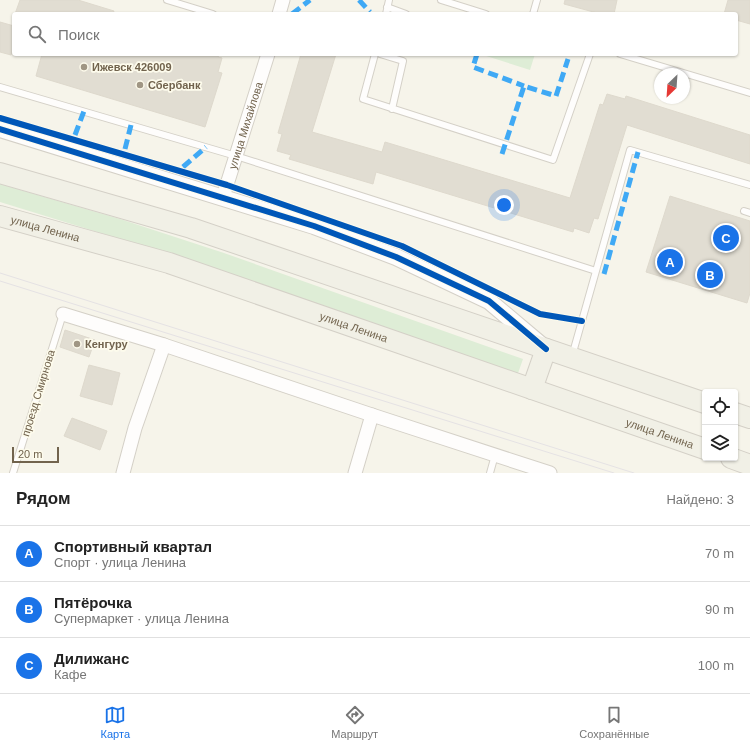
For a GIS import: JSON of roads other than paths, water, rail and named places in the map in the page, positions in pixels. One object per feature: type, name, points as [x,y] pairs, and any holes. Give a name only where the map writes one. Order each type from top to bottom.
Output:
[{"type":"main road","points":[[0,173],[191,228],[702,402]]},
{"type":"main road","name":"улица Ленина","points":[[0,216],[169,264],[702,448]]},
{"type":"main road","points":[[532,389],[546,349]]},
{"type":"main road","points":[[738,414],[750,418]]},
{"type":"main road","points":[[738,461],[750,465]]},
{"type":"street","points":[[280,12],[283,0]]},
{"type":"street","name":"улица Михайлова","points":[[223,197],[267,56]]},
{"type":"street","points":[[0,129],[314,226],[396,257],[489,301],[546,349]]},
{"type":"street","points":[[62,314],[164,345],[550,473]]},
{"type":"street","points":[[123,473],[135,428],[164,345]]},
{"type":"street","points":[[355,473],[372,415]]},
{"type":"lane","points":[[167,0],[206,12]]},
{"type":"lane","points":[[386,12],[389,0]]},
{"type":"lane","points":[[441,0],[456,2],[481,12]]},
{"type":"lane","points":[[534,12],[537,0]]},
{"type":"lane","points":[[387,7],[401,12]]},
{"type":"lane","points":[[374,56],[363,99],[553,160],[589,56]]},
{"type":"lane","points":[[387,56],[403,61],[392,109]]},
{"type":"lane","points":[[627,56],[750,93]]},
{"type":"lane","points":[[0,87],[236,156],[596,271]]},
{"type":"lane","points":[[572,358],[630,150],[750,185]]},
{"type":"lane","name":"проезд Смирнова","points":[[13,473],[62,314]]},
{"type":"lane","points":[[490,473],[495,455]]},
{"type":"tram line","points":[[0,273],[634,473]]},
{"type":"tram line","points":[[0,281],[614,473]]},
{"type":"place","name":"Ижевск 426009","points":[[84,67]]},
{"type":"place","name":"Сбербанк","points":[[140,85]]},
{"type":"place","name":"Дилижанс","points":[[726,238]]},
{"type":"place","name":"Спортивный квартал","points":[[670,262]]},
{"type":"place","name":"Пятёрочка","points":[[710,275]]},
{"type":"place","name":"Кенгуру","points":[[77,344]]}]
